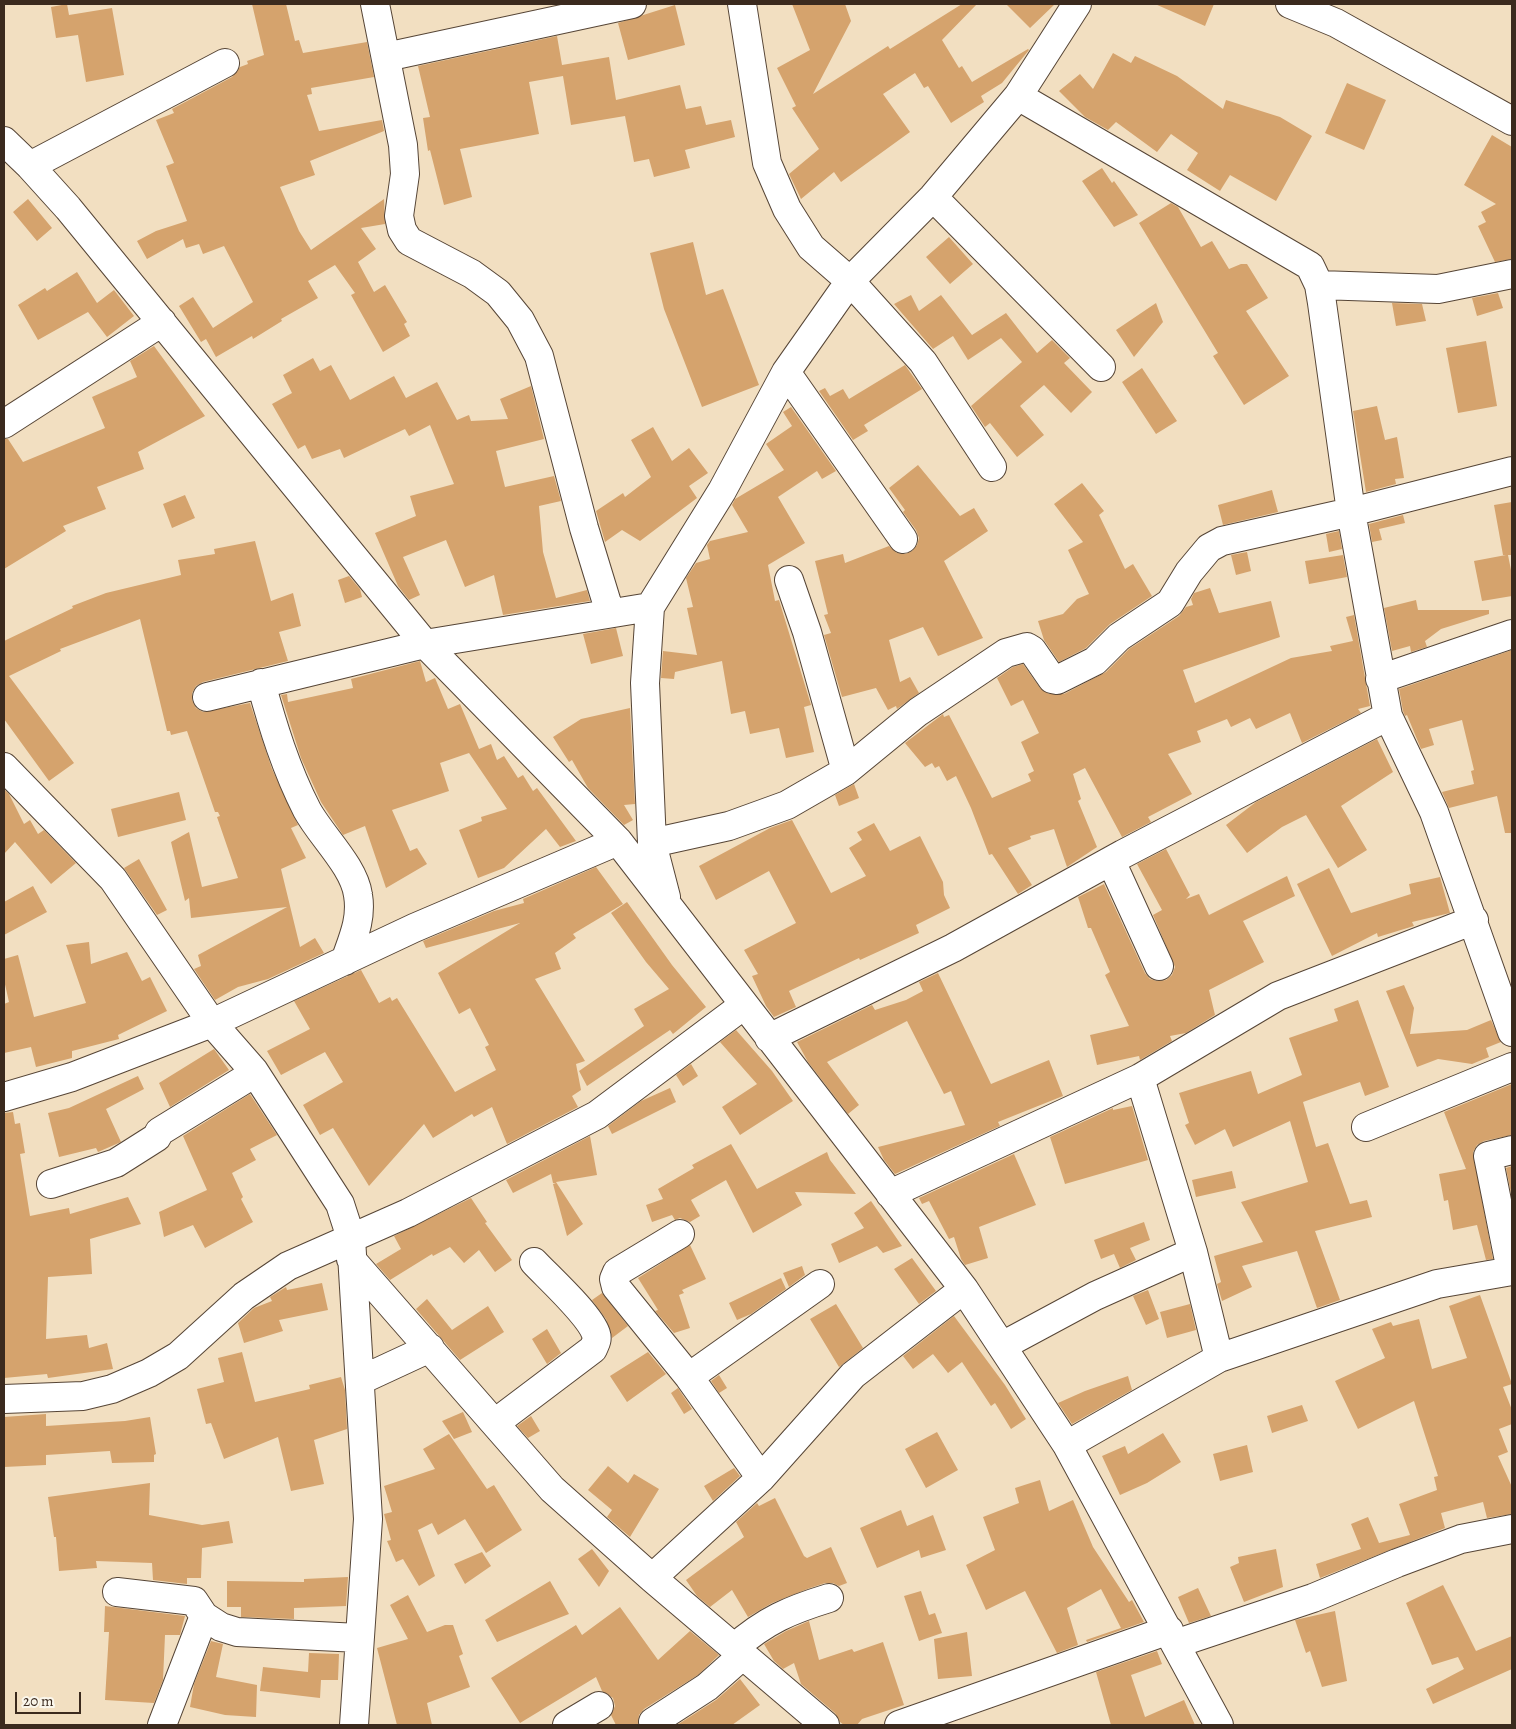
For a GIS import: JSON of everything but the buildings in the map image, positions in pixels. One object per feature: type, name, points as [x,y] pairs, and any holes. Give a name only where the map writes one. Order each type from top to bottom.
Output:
[{"type":"street","points":[[375,4],[403,145],[405,174],[400,216],[402,230],[409,241],[472,274],[498,293],[520,320],[540,356],[584,528],[610,613]]},
{"type":"street","points":[[386,57],[632,4]]},
{"type":"street","points":[[742,4],[767,163],[787,209],[811,247],[850,281],[923,362],[992,467]]},
{"type":"street","points":[[669,908],[652,843],[645,683],[650,607],[722,491],[786,372],[850,281],[933,197],[1018,96],[1077,4]]},
{"type":"street","points":[[1290,4],[1336,23],[1512,121]]},
{"type":"street","points":[[30,166],[225,63]]},
{"type":"street","points":[[1018,96],[1310,266],[1319,285],[1351,512],[1388,716],[1434,812],[1474,920],[1512,1032]]},
{"type":"street","points":[[4,141],[30,166],[162,322],[425,644],[618,841],[964,1289],[1067,1445],[1219,1725]]},
{"type":"street","points":[[933,197],[1102,367]]},
{"type":"street","points":[[1319,285],[1438,289],[1512,274]]},
{"type":"street","points":[[4,424],[162,322]]},
{"type":"street","points":[[786,372],[903,539]]},
{"type":"street","points":[[652,843],[729,826],[787,804],[846,771],[918,712],[1006,653],[1027,647],[1032,650],[1052,679],[1057,680],[1095,661],[1118,638],[1170,603],[1189,572],[1209,548],[1222,541],[1351,512],[1512,471]]},
{"type":"street","points":[[789,580],[807,632],[846,771]]},
{"type":"street","points":[[207,697],[425,644],[650,607]]},
{"type":"street","points":[[1380,679],[1512,634]]},
{"type":"street","points":[[261,683],[279,749],[307,811],[349,872],[358,892],[360,922],[344,961]]},
{"type":"street","points":[[769,1038],[952,948],[1111,860],[1388,716]]},
{"type":"street","points":[[4,768],[113,879],[212,1023],[254,1071],[340,1204],[351,1249],[368,1519],[354,1725]]},
{"type":"street","points":[[4,1097],[72,1077],[212,1023],[414,928],[618,841]]},
{"type":"street","points":[[1111,860],[1159,966]]},
{"type":"street","points":[[890,1194],[1140,1078],[1278,996],[1474,920]]},
{"type":"street","points":[[4,1399],[83,1396],[112,1389],[149,1374],[178,1356],[244,1296],[288,1266],[351,1249],[408,1213],[597,1114],[744,1005]]},
{"type":"street","points":[[1366,1127],[1512,1067]]},
{"type":"street","points":[[51,1184],[116,1163],[158,1137],[159,1132],[255,1073],[254,1071]]},
{"type":"street","points":[[1140,1078],[1193,1252],[1219,1358]]},
{"type":"street","points":[[1067,1445],[1219,1358],[1437,1284],[1512,1271],[1488,1156],[1512,1150]]},
{"type":"street","points":[[680,1234],[617,1272],[614,1279],[616,1287],[689,1377],[761,1478]]},
{"type":"street","points":[[351,1249],[430,1348],[552,1490],[825,1725]]},
{"type":"street","points":[[1002,1346],[1095,1296],[1193,1252]]},
{"type":"street","points":[[495,1423],[593,1349],[597,1340],[596,1333],[588,1321],[534,1262]]},
{"type":"street","points":[[689,1377],[820,1284]]},
{"type":"street","points":[[652,1578],[761,1478],[853,1375],[964,1289]]},
{"type":"street","points":[[360,1380],[430,1348]]},
{"type":"street","points":[[899,1725],[1172,1637],[1313,1598],[1397,1562],[1461,1539],[1512,1530]]},
{"type":"street","points":[[117,1592],[194,1601],[204,1616],[221,1627],[237,1632],[359,1638]]},
{"type":"street","points":[[653,1722],[708,1687],[750,1634],[789,1610],[830,1598]]},
{"type":"street","points":[[162,1725],[204,1616]]},
{"type":"street","points":[[567,1725],[599,1706]]}]
